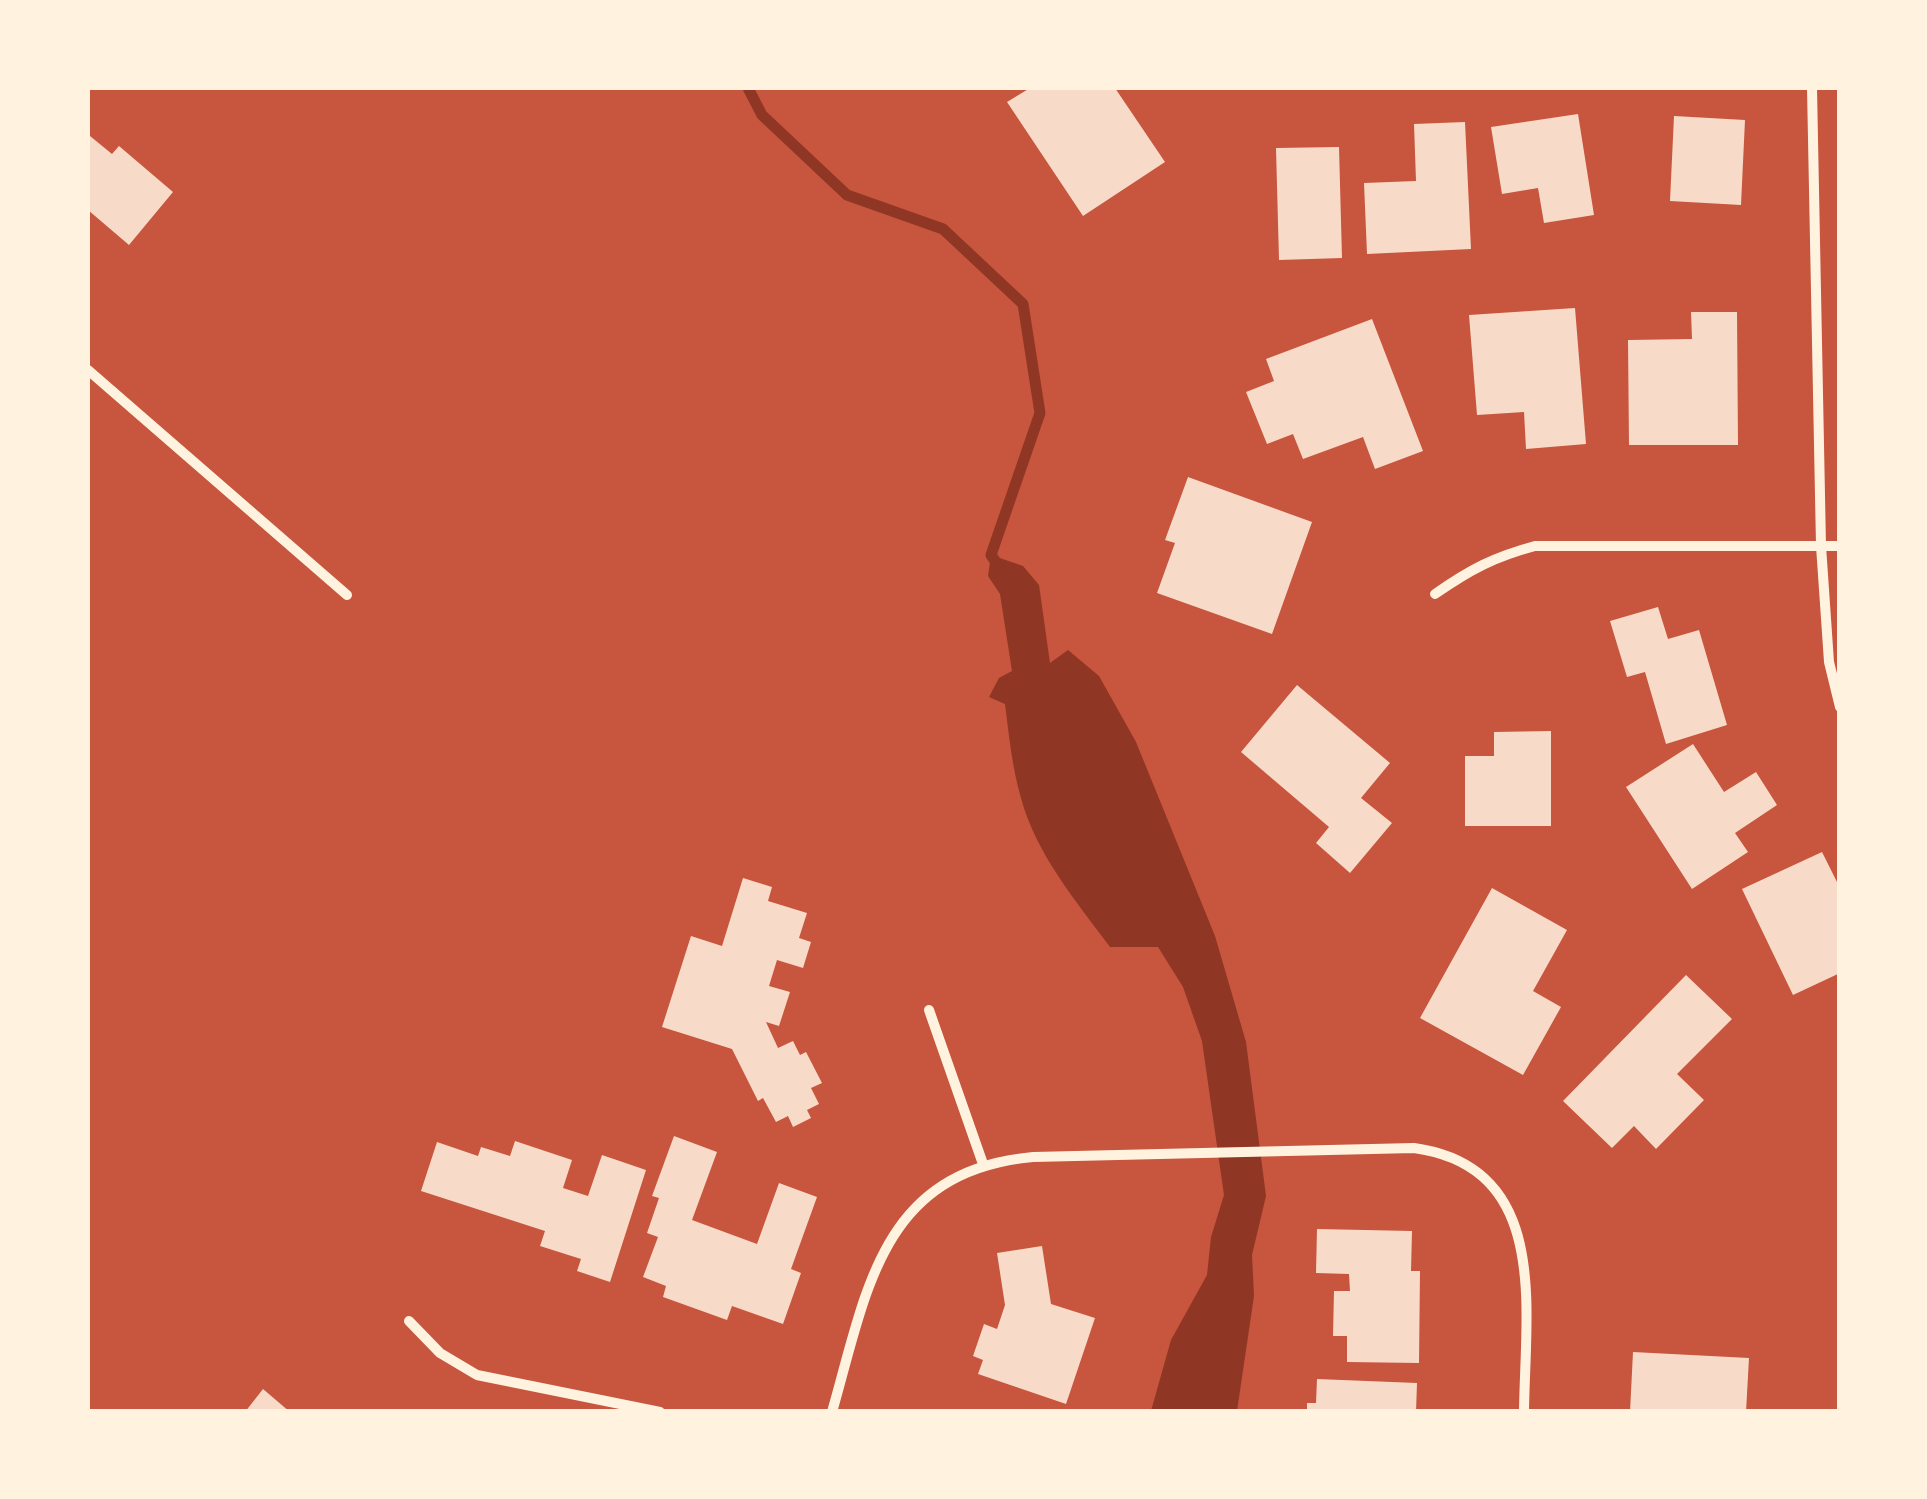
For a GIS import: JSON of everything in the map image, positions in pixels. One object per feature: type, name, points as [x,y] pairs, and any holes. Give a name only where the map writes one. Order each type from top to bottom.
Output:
[{"type":"street","points":[[1812,88],[1822,546],[1829,662],[1840,707]]},
{"type":"street","points":[[88,370],[347,595]]},
{"type":"street","points":[[1436,594],[1486,561],[1536,546],[1840,546]]},
{"type":"street","points":[[928,1010],[983,1164]]},
{"type":"street","points":[[832,1412],[868,1288],[888,1241],[928,1196],[983,1164],[1033,1157],[1414,1148],[1449,1155],[1476,1169],[1515,1222],[1525,1280],[1524,1412]]},
{"type":"street","points":[[408,1321],[440,1353],[477,1376],[660,1412]]},
{"type":"shaded area","points":[[991,555],[1023,566],[1039,585],[1050,663],[1068,650],[1099,676],[1136,742],[1215,936],[1246,1042],[1266,1196],[1252,1255],[1254,1296],[1237,1411],[1151,1411],[1171,1340],[1207,1275],[1211,1237],[1224,1195],[1202,1041],[1183,987],[1158,947],[1110,947],[1058,876],[1036,838],[1015,775],[1005,704],[989,697],[999,678],[1012,671],[1000,594],[988,576]]},
{"type":"building","points":[[1030,88],[1115,88],[1165,162],[1083,216],[1007,102]]},
{"type":"building","points":[[1578,114],[1594,215],[1544,223],[1538,188],[1502,194],[1491,127]]},
{"type":"building","points":[[1674,116],[1745,120],[1741,205],[1670,201]]},
{"type":"building","points":[[1465,122],[1471,249],[1367,254],[1364,183],[1416,181],[1414,124]]},
{"type":"building","points":[[90,136],[112,154],[119,146],[173,192],[129,245],[88,210]]},
{"type":"building","points":[[1339,147],[1342,258],[1279,260],[1276,148]]},
{"type":"building","points":[[1575,308],[1586,444],[1526,449],[1524,412],[1477,415],[1469,315]]},
{"type":"building","points":[[1691,312],[1737,312],[1738,445],[1629,445],[1628,340],[1692,339]]},
{"type":"building","points":[[1372,319],[1423,451],[1375,469],[1363,437],[1303,459],[1293,434],[1267,444],[1246,392],[1274,381],[1266,359]]},
{"type":"building","points":[[1188,477],[1312,522],[1272,634],[1157,593],[1175,543],[1165,540]]},
{"type":"building","points":[[1658,607],[1668,639],[1699,630],[1727,725],[1666,744],[1645,672],[1627,677],[1610,621]]},
{"type":"building","points":[[1297,685],[1390,763],[1361,798],[1392,823],[1350,873],[1316,843],[1329,827],[1241,752]]},
{"type":"building","points":[[1551,731],[1551,826],[1465,826],[1465,756],[1494,756],[1494,732]]},
{"type":"building","points":[[1693,744],[1724,792],[1756,772],[1777,805],[1735,833],[1748,852],[1692,889],[1626,787]]},
{"type":"building","points":[[1822,852],[1840,888],[1840,973],[1793,995],[1742,889]]},
{"type":"building","points":[[743,878],[772,887],[768,901],[807,913],[799,938],[811,942],[803,968],[777,960],[769,986],[790,992],[779,1026],[766,1022],[778,1048],[793,1041],[800,1055],[806,1052],[822,1083],[811,1088],[819,1104],[807,1110],[811,1118],[793,1127],[788,1116],[776,1122],[763,1098],[758,1101],[732,1049],[662,1027],[691,936],[722,946]]},
{"type":"building","points":[[1492,888],[1567,930],[1533,991],[1561,1007],[1523,1075],[1420,1018]]},
{"type":"building","points":[[1686,975],[1732,1019],[1677,1074],[1704,1100],[1656,1149],[1634,1126],[1612,1148],[1563,1101]]},
{"type":"building","points":[[674,1136],[717,1152],[692,1220],[757,1244],[779,1183],[817,1197],[791,1269],[801,1273],[783,1324],[732,1306],[727,1320],[663,1297],[666,1286],[643,1277],[658,1237],[647,1233],[659,1198],[652,1196]]},
{"type":"building","points":[[515,1141],[572,1160],[563,1188],[588,1196],[602,1155],[646,1170],[610,1282],[577,1271],[581,1259],[540,1246],[545,1231],[421,1191],[437,1142],[478,1156],[481,1147],[510,1156]]},
{"type":"building","points":[[1317,1229],[1412,1231],[1411,1271],[1420,1271],[1419,1363],[1347,1362],[1347,1336],[1333,1336],[1334,1291],[1350,1291],[1349,1274],[1316,1273]]},
{"type":"building","points":[[1042,1246],[1051,1304],[1095,1318],[1066,1404],[978,1374],[983,1360],[973,1356],[984,1324],[997,1329],[1005,1305],[997,1253]]},
{"type":"building","points":[[1633,1352],[1749,1358],[1746,1412],[1630,1412]]},
{"type":"building","points":[[1317,1379],[1417,1383],[1416,1412],[1307,1412],[1307,1403],[1316,1403]]},
{"type":"building","points":[[263,1389],[290,1412],[245,1412]]},
{"type":"waterway","points":[[748,88],[762,115],[847,195],[943,229],[1023,304],[1040,413],[991,555],[1000,568]]}]
